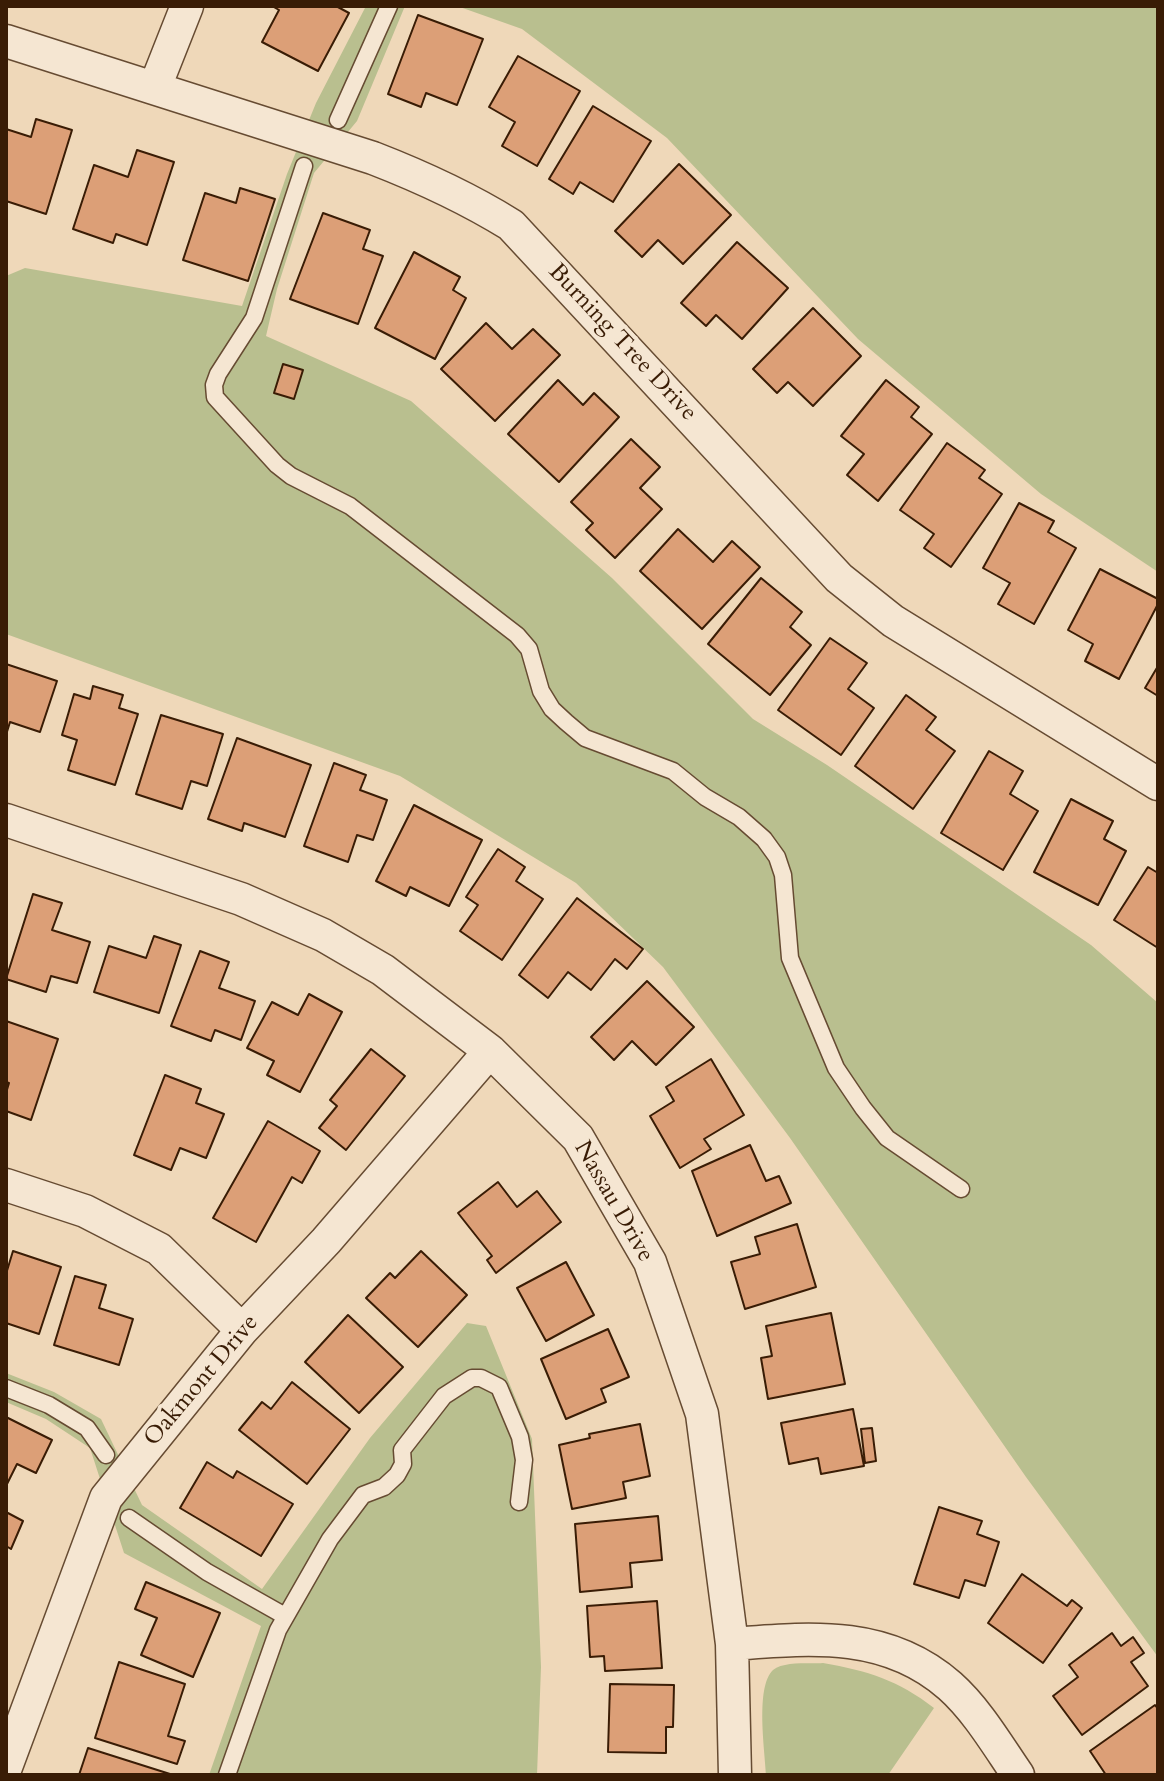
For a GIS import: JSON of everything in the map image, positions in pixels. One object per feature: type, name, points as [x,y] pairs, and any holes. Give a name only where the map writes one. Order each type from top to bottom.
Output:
[{"type":"street","points":[[155,87],[187,6]]},
{"type":"street","name":"Burning Tree Drive","points":[[6,41],[373,158],[470,199],[511,225],[839,578],[893,621],[1158,784]]},
{"type":"street","name":"Nassau Drive","points":[[6,820],[241,899],[323,935],[383,970],[490,1051],[578,1138],[650,1262],[702,1414],[732,1644],[735,1775]]},
{"type":"street","name":"Oakmont Drive","points":[[6,1767],[106,1498],[242,1330],[326,1241],[490,1051]]},
{"type":"street","points":[[6,1185],[85,1211],[159,1249],[242,1330]]},
{"type":"street","points":[[732,1644],[809,1638],[845,1640],[882,1648],[916,1664],[950,1687],[982,1724],[1018,1775]]},
{"type":"lane","points":[[338,120],[389,6]]},
{"type":"lane","points":[[304,166],[254,318],[218,374],[214,385],[215,397],[277,465],[291,476],[350,506],[517,635],[529,649],[541,691],[552,709],[585,738],[673,771],[705,797],[739,817],[764,839],[777,857],[783,875],[790,958],[836,1068],[887,1138],[961,1189]]},
{"type":"lane","points":[[227,1775],[272,1644],[330,1539],[363,1495],[384,1487],[397,1475],[403,1464],[402,1450],[425,1417],[444,1396],[472,1378],[481,1378],[499,1387],[520,1437],[524,1460],[519,1502]]},
{"type":"lane","points":[[6,1388],[49,1405],[87,1428],[106,1455]]},
{"type":"lane","points":[[129,1518],[207,1572],[285,1616]]},
{"type":"green space","points":[[366,6],[405,6],[357,121],[314,173],[277,289],[266,336],[411,401],[612,578],[753,719],[827,765],[1091,945],[1158,1003],[1158,1657],[1026,1477],[790,1138],[663,967],[576,883],[400,776],[6,634],[6,276],[25,268],[242,306],[287,174],[316,103]]},
{"type":"green space","points":[[457,6],[1158,6],[1158,572],[1041,494],[858,339],[667,138],[522,29]]},
{"type":"green space","points":[[467,1323],[486,1326],[532,1439],[541,1667],[537,1775],[209,1775],[261,1626],[124,1553],[90,1448],[46,1419],[6,1402],[6,1373],[54,1392],[101,1419],[142,1505],[262,1589],[370,1438]]},
{"type":"green space","points":[[823,1663],[882,1678],[908,1690],[934,1708],[888,1775],[766,1775],[763,1704],[767,1678],[773,1670],[783,1665]]},
{"type":"building","points":[[272,6],[336,6],[349,13],[318,71],[262,42],[279,10]]},
{"type":"building","points":[[418,15],[483,39],[457,105],[426,93],[421,107],[388,94]]},
{"type":"building","points":[[518,56],[580,91],[537,166],[502,146],[515,122],[489,107]]},
{"type":"building","points":[[593,106],[651,141],[613,202],[580,182],[573,194],[549,179]]},
{"type":"building","points":[[36,119],[72,130],[46,214],[6,201],[6,129],[31,137]]},
{"type":"building","points":[[137,150],[174,162],[147,245],[116,234],[113,243],[73,229],[94,165],[128,177]]},
{"type":"building","points":[[679,164],[731,215],[683,264],[658,240],[642,257],[615,231]]},
{"type":"building","points":[[240,188],[275,199],[248,281],[183,260],[205,193],[236,203]]},
{"type":"building","points":[[323,213],[370,230],[363,249],[383,256],[358,324],[290,299]]},
{"type":"building","points":[[737,242],[788,288],[742,339],[716,315],[706,326],[681,303]]},
{"type":"building","points":[[414,252],[460,277],[453,290],[466,298],[435,359],[375,328]]},
{"type":"building","points":[[813,308],[861,356],[813,406],[788,382],[777,393],[753,369]]},
{"type":"building","points":[[486,323],[512,349],[533,329],[560,355],[495,421],[441,369]]},
{"type":"building","points":[[283,364],[303,370],[294,399],[274,393]]},
{"type":"building","points":[[558,380],[583,405],[594,393],[619,417],[559,482],[508,434]]},
{"type":"building","points":[[886,380],[919,407],[911,417],[932,434],[878,501],[847,475],[864,454],[841,436]]},
{"type":"building","points":[[631,439],[660,467],[640,488],[662,509],[615,558],[586,530],[593,523],[571,502]]},
{"type":"building","points":[[947,443],[985,470],[979,478],[1002,494],[951,567],[924,548],[934,534],[900,510]]},
{"type":"building","points":[[1019,503],[1054,521],[1048,532],[1076,548],[1034,624],[998,604],[1010,583],[983,568]]},
{"type":"building","points":[[678,529],[713,562],[732,541],[760,567],[702,629],[640,571]]},
{"type":"building","points":[[1100,569],[1158,599],[1119,679],[1085,661],[1093,644],[1068,630]]},
{"type":"building","points":[[761,578],[802,612],[790,627],[811,645],[770,695],[708,644]]},
{"type":"building","points":[[830,638],[867,663],[848,689],[874,708],[841,755],[778,710]]},
{"type":"building","points":[[6,664],[57,681],[40,732],[10,722],[6,735]]},
{"type":"building","points":[[1158,666],[1158,696],[1145,688]]},
{"type":"building","points":[[93,686],[123,695],[119,708],[138,714],[115,785],[68,770],[77,740],[62,735],[74,694],[90,699]]},
{"type":"building","points":[[906,695],[936,717],[926,730],[955,751],[913,809],[855,766]]},
{"type":"building","points":[[161,715],[223,734],[207,786],[191,781],[182,809],[136,794]]},
{"type":"building","points":[[237,738],[311,765],[285,837],[244,823],[242,831],[208,819]]},
{"type":"building","points":[[989,751],[1023,771],[1010,794],[1038,811],[1003,870],[941,833]]},
{"type":"building","points":[[334,763],[366,775],[360,790],[387,800],[373,840],[357,835],[348,862],[304,846]]},
{"type":"building","points":[[1071,799],[1113,821],[1104,839],[1126,851],[1098,905],[1034,872]]},
{"type":"building","points":[[414,805],[482,840],[449,906],[410,887],[406,896],[376,881]]},
{"type":"building","points":[[498,849],[525,867],[516,881],[543,899],[502,960],[460,931],[478,905],[466,897]]},
{"type":"building","points":[[1148,867],[1158,873],[1158,948],[1114,920]]},
{"type":"building","points":[[33,894],[62,903],[52,930],[90,942],[77,983],[51,976],[46,992],[6,979]]},
{"type":"building","points":[[577,898],[643,949],[627,969],[615,959],[591,990],[568,972],[548,998],[519,975]]},
{"type":"building","points":[[154,936],[181,945],[159,1013],[94,992],[109,946],[146,958]]},
{"type":"building","points":[[200,951],[229,962],[219,988],[255,1001],[241,1040],[215,1030],[211,1041],[171,1026]]},
{"type":"building","points":[[647,981],[694,1027],[656,1065],[632,1041],[614,1060],[591,1037]]},
{"type":"building","points":[[309,994],[342,1012],[300,1092],[267,1075],[274,1061],[247,1048],[272,1002],[298,1015]]},
{"type":"building","points":[[6,1021],[58,1039],[31,1120],[6,1111],[9,1083],[6,1082]]},
{"type":"building","points":[[371,1049],[405,1076],[346,1150],[319,1128],[337,1106],[330,1100]]},
{"type":"building","points":[[711,1059],[744,1115],[704,1139],[711,1149],[680,1168],[650,1116],[674,1101],[666,1087]]},
{"type":"building","points":[[165,1075],[201,1089],[196,1103],[224,1114],[206,1158],[180,1148],[171,1170],[134,1155]]},
{"type":"building","points":[[268,1121],[320,1151],[302,1183],[292,1177],[256,1242],[213,1218]]},
{"type":"building","points":[[750,1145],[766,1181],[779,1176],[791,1203],[717,1236],[692,1171]]},
{"type":"building","points":[[498,1182],[517,1207],[537,1191],[561,1222],[496,1273],[487,1260],[492,1256],[458,1213]]},
{"type":"building","points":[[797,1224],[816,1287],[745,1309],[731,1262],[760,1254],[755,1237]]},
{"type":"building","points":[[13,1251],[61,1267],[39,1334],[6,1323],[6,1274]]},
{"type":"building","points":[[421,1251],[467,1295],[418,1347],[366,1298],[390,1273],[395,1278]]},
{"type":"building","points":[[566,1262],[594,1315],[546,1341],[517,1288]]},
{"type":"building","points":[[75,1276],[106,1285],[99,1308],[133,1319],[119,1365],[54,1345]]},
{"type":"building","points":[[831,1313],[845,1384],[768,1399],[761,1358],[772,1356],[766,1326]]},
{"type":"building","points":[[348,1315],[403,1367],[359,1413],[305,1362]]},
{"type":"building","points":[[608,1329],[629,1377],[601,1389],[606,1402],[566,1419],[541,1359]]},
{"type":"building","points":[[292,1382],[350,1429],[307,1484],[239,1430],[262,1402],[271,1409]]},
{"type":"building","points":[[853,1409],[864,1466],[821,1474],[818,1458],[789,1464],[781,1423]]},
{"type":"building","points":[[6,1417],[52,1440],[36,1473],[17,1464],[6,1486]]},
{"type":"building","points":[[640,1424],[650,1476],[623,1482],[626,1498],[572,1509],[559,1445],[590,1438],[589,1434]]},
{"type":"building","points":[[872,1428],[876,1461],[865,1463],[861,1429]]},
{"type":"building","points":[[207,1462],[233,1478],[237,1471],[293,1504],[261,1556],[180,1508]]},
{"type":"building","points":[[939,1507],[982,1521],[977,1534],[999,1542],[985,1586],[965,1580],[959,1598],[914,1584]]},
{"type":"building","points":[[6,1512],[23,1521],[11,1549],[6,1546]]},
{"type":"building","points":[[658,1516],[662,1560],[630,1563],[632,1587],[580,1592],[575,1524]]},
{"type":"building","points":[[1022,1574],[1067,1606],[1072,1600],[1082,1608],[1043,1663],[988,1623]]},
{"type":"building","points":[[146,1582],[220,1613],[193,1677],[141,1655],[157,1618],[135,1609]]},
{"type":"building","points":[[657,1601],[662,1668],[605,1671],[604,1656],[590,1657],[587,1606]]},
{"type":"building","points":[[1112,1633],[1121,1646],[1133,1637],[1144,1653],[1131,1662],[1148,1686],[1082,1735],[1053,1696],[1078,1677],[1069,1665]]},
{"type":"building","points":[[119,1662],[185,1684],[168,1736],[185,1741],[177,1764],[95,1738]]},
{"type":"building","points":[[610,1684],[674,1685],[673,1727],[666,1727],[666,1753],[608,1752]]},
{"type":"building","points":[[1155,1705],[1158,1709],[1158,1775],[1106,1775],[1090,1751]]},
{"type":"building","points":[[88,1748],[170,1774],[79,1775]]}]
